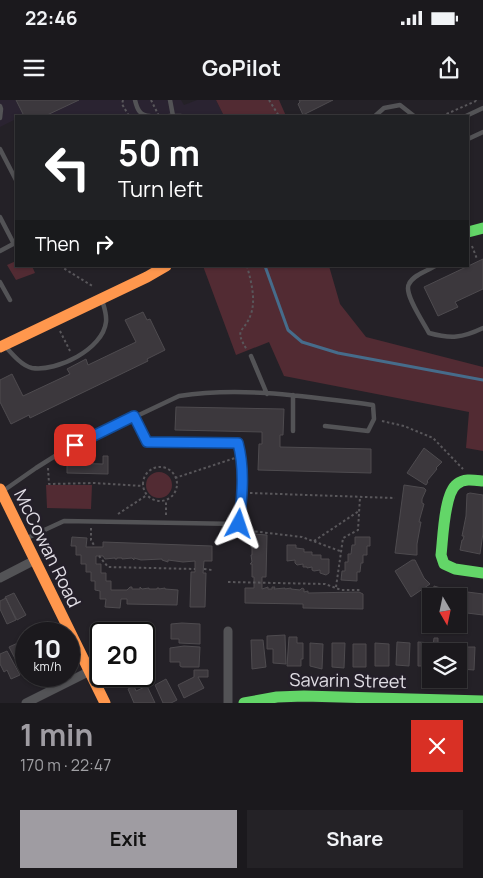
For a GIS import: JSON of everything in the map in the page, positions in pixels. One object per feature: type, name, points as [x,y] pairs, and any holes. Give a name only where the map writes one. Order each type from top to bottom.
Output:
[{"type":"street","points":[[469,232],[483,228]]},
{"type":"street","points":[[2,346],[102,299],[164,267]]},
{"type":"street","points":[[483,481],[471,479],[458,482],[448,493],[442,558],[444,564],[451,568],[483,573]]},
{"type":"street","name":"McCowan Road","points":[[1,490],[90,671]]},
{"type":"street","points":[[0,578],[35,560]]},
{"type":"street","points":[[228,631],[228,703]]},
{"type":"street","points":[[26,703],[90,671]]},
{"type":"street","name":"McCowan Road","points":[[98,687],[105,703]]},
{"type":"street","name":"Savarin Street","points":[[244,703],[277,697],[304,696],[483,702]]},
{"type":"lane","points":[[135,100],[138,110],[145,115]]},
{"type":"lane","points":[[170,100],[173,115]]},
{"type":"lane","points":[[376,115],[384,108],[400,105],[413,115]]},
{"type":"lane","points":[[0,106],[0,117]]},
{"type":"lane","points":[[468,115],[482,109]]},
{"type":"lane","points":[[469,139],[483,132]]},
{"type":"lane","points":[[0,149],[15,178]]},
{"type":"lane","points":[[0,217],[15,243],[0,251]]},
{"type":"lane","points":[[433,267],[414,278],[408,284],[407,292],[429,333],[448,338],[462,337],[483,328]]},
{"type":"lane","points":[[0,282],[10,300]]},
{"type":"lane","points":[[2,346],[31,368],[52,366],[74,358],[93,347],[104,332],[106,312],[102,299]]},
{"type":"lane","points":[[251,356],[267,394]]},
{"type":"lane","points":[[1,490],[48,460],[134,416],[179,396],[198,393],[293,395],[373,405],[374,419],[368,431],[325,426]]},
{"type":"lane","points":[[293,395],[293,431]]},
{"type":"lane","points":[[24,540],[64,521],[239,524],[242,492],[242,456],[238,443],[147,442],[134,416]]},
{"type":"path","points":[[122,100],[122,104],[128,115]]},
{"type":"path","points":[[151,100],[158,115]]},
{"type":"path","points":[[269,100],[278,115]]},
{"type":"path","points":[[444,115],[476,101],[482,109]]},
{"type":"path","points":[[472,246],[477,259]]},
{"type":"path","points":[[62,267],[94,287]]},
{"type":"path","points":[[247,267],[252,283],[253,299],[251,315],[241,329],[240,337],[251,356]]},
{"type":"path","points":[[62,334],[74,358]]},
{"type":"path","points":[[374,419],[404,426],[433,438],[471,479]]},
{"type":"path","points":[[175,478],[242,456]]},
{"type":"path","points":[[48,460],[49,484],[94,483],[143,486]]},
{"type":"path","points":[[156,468],[168,470],[175,478],[176,488],[171,497],[166,500],[156,501],[147,495],[143,486],[146,474],[156,468]]},
{"type":"path","points":[[242,492],[395,498]]},
{"type":"path","points":[[107,521],[147,495]]},
{"type":"path","points":[[336,588],[343,538],[358,530],[360,497]]},
{"type":"path","points":[[166,500],[166,522]]},
{"type":"path","points":[[314,541],[359,511]]},
{"type":"path","points":[[239,524],[251,531],[302,537],[340,551]]},
{"type":"path","points":[[91,528],[91,540],[95,547]]},
{"type":"path","points":[[99,556],[108,567],[195,569]]},
{"type":"path","points":[[204,569],[212,570]]},
{"type":"path","points":[[228,582],[326,584],[341,590],[360,590]]},
{"type":"shaded area","points":[[0,100],[181,100],[184,105],[197,100],[216,100],[224,115],[15,115],[15,122],[14,120],[0,127]]},
{"type":"shaded area","points":[[216,100],[279,100],[286,115],[224,115]]},
{"type":"shaded area","points":[[15,261],[15,267],[32,267],[35,273],[16,280],[7,265]]},
{"type":"shaded area","points":[[203,267],[329,267],[340,304],[366,337],[483,367],[483,451],[466,448],[469,412],[284,376],[269,342],[236,355]]},
{"type":"shaded area","points":[[159,472],[168,476],[172,485],[168,494],[159,498],[150,494],[146,485],[150,476]]},
{"type":"shaded area","points":[[46,485],[92,485],[91,509],[47,508]]},
{"type":"building","points":[[16,100],[79,100],[47,115],[24,115]]},
{"type":"building","points":[[299,100],[333,100],[303,115],[298,104]]},
{"type":"building","points":[[483,259],[483,289],[455,302],[458,307],[438,316],[424,287]]},
{"type":"building","points":[[143,312],[147,320],[150,319],[165,350],[147,359],[148,361],[30,418],[29,415],[11,424],[0,402],[0,380],[12,374],[23,396],[70,374],[67,369],[86,359],[88,365],[136,342],[125,320]]},
{"type":"building","points":[[176,407],[284,409],[283,435],[280,435],[280,447],[371,449],[371,473],[258,470],[259,444],[262,444],[262,432],[175,430]]},
{"type":"building","points":[[424,448],[442,462],[426,485],[407,473]]},
{"type":"building","points":[[103,456],[108,456],[108,474],[67,473],[67,463],[103,464]]},
{"type":"building","points":[[404,485],[424,488],[426,490],[422,499],[424,504],[419,522],[421,522],[417,555],[395,553]]},
{"type":"building","points":[[467,494],[483,495],[483,533],[480,554],[460,550],[464,536],[462,536],[466,516]]},
{"type":"building","points":[[253,534],[267,535],[266,577],[262,577],[262,589],[268,587],[268,589],[272,589],[272,587],[275,587],[274,589],[291,588],[300,590],[302,588],[304,592],[308,591],[308,593],[359,592],[363,594],[363,609],[303,608],[303,604],[245,603],[245,588],[254,588],[252,564],[250,564],[252,562],[251,547]]},
{"type":"building","points":[[72,537],[87,538],[86,547],[103,547],[103,542],[212,546],[212,561],[204,561],[203,573],[206,573],[205,607],[190,607],[191,572],[195,572],[195,561],[168,560],[168,562],[162,559],[141,560],[134,558],[134,560],[132,558],[105,559],[103,556],[96,556],[96,564],[101,564],[101,573],[106,573],[106,581],[111,581],[111,590],[127,590],[130,587],[132,589],[140,589],[140,587],[142,589],[165,588],[178,590],[177,605],[127,604],[127,599],[121,599],[120,608],[105,607],[106,599],[100,599],[100,591],[95,590],[95,581],[91,581],[91,572],[86,572],[86,564],[81,564],[81,555],[76,555],[76,546],[71,546]]},
{"type":"building","points":[[355,537],[370,537],[370,546],[367,546],[367,555],[363,555],[360,572],[357,572],[357,581],[341,580],[342,571],[345,571],[345,562],[348,562],[348,554],[351,554],[352,545],[355,545]]},
{"type":"building","points":[[287,545],[296,545],[296,548],[304,549],[304,552],[312,552],[312,555],[321,555],[321,559],[329,559],[329,573],[326,575],[320,573],[320,570],[312,570],[312,567],[303,567],[303,564],[297,565],[295,560],[287,561]]},
{"type":"building","points":[[415,560],[424,578],[430,584],[411,597],[395,571]]},
{"type":"building","points":[[468,592],[483,594],[483,615],[468,613]]},
{"type":"building","points":[[14,593],[26,615],[17,620],[5,597]]},
{"type":"building","points":[[6,598],[16,620],[7,624],[0,609],[0,601]]},
{"type":"building","points":[[171,624],[200,624],[200,644],[179,643],[179,639],[171,639]]},
{"type":"building","points":[[285,635],[286,664],[273,663],[273,649],[267,649],[267,636]]},
{"type":"building","points":[[289,637],[297,637],[297,643],[303,643],[301,666],[287,666]]},
{"type":"building","points":[[434,638],[438,638],[438,643],[433,643]]},
{"type":"building","points":[[251,640],[263,640],[266,667],[252,669]]},
{"type":"building","points":[[397,642],[410,643],[409,666],[396,665]]},
{"type":"building","points":[[418,642],[431,643],[422,643],[422,666],[418,666]]},
{"type":"building","points":[[310,643],[323,644],[322,669],[310,666]]},
{"type":"building","points":[[332,643],[345,643],[344,668],[332,667]]},
{"type":"building","points":[[375,643],[389,644],[389,666],[375,666]]},
{"type":"building","points":[[15,644],[15,659],[9,647]]},
{"type":"building","points":[[353,644],[366,644],[366,667],[353,667]]},
{"type":"building","points":[[184,646],[200,647],[199,667],[182,667],[180,662],[170,662],[170,648]]},
{"type":"building","points":[[467,647],[475,647],[474,670],[467,669]]},
{"type":"building","points":[[7,651],[15,666],[15,677],[11,679],[7,670],[4,672],[0,664],[0,654]]},
{"type":"building","points":[[194,670],[208,670],[208,677],[198,677],[204,688],[184,698],[178,685],[194,677]]},
{"type":"building","points":[[166,679],[177,700],[171,703],[163,703],[155,685]]},
{"type":"building","points":[[134,687],[136,691],[147,687],[155,703],[134,703],[128,689]]},
{"type":"waterway","points":[[265,267],[288,330],[302,342],[338,353],[483,380]]},
{"type":"traffic: fast","points":[[469,232],[483,228]]},
{"type":"traffic: fast","points":[[483,481],[463,481],[453,489],[447,506],[441,555],[444,564],[455,569],[483,573]]},
{"type":"traffic: fast","points":[[244,703],[277,697],[304,696],[483,701]]},
{"type":"traffic: slow","points":[[0,347],[164,267]]},
{"type":"traffic: slow","points":[[0,489],[105,703]]},
{"type":"route","points":[[75,445],[134,416],[147,442],[238,443],[242,456],[242,492],[239,524]]}]
